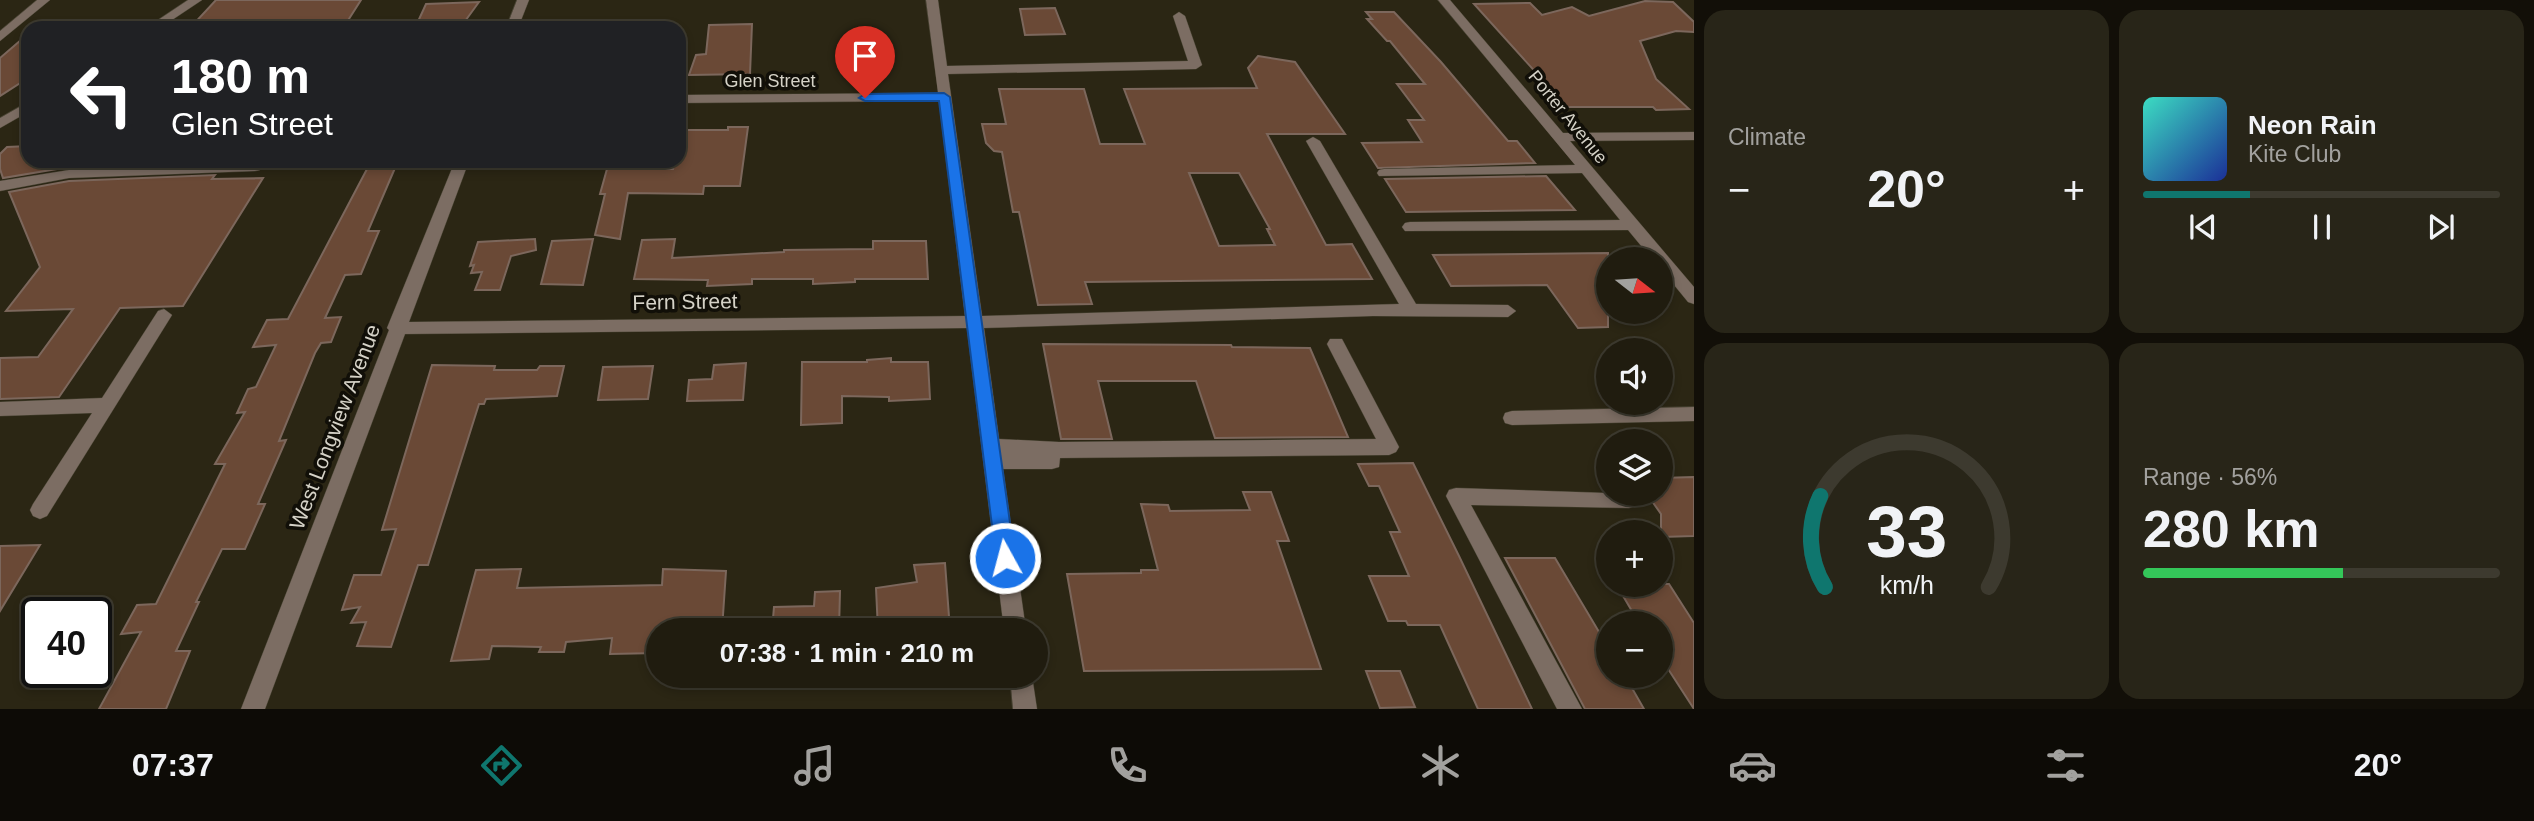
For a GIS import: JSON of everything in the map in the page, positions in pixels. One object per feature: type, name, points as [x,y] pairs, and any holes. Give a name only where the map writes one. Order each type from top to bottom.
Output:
[{"type":"street","points":[[0,37],[44,0]]},
{"type":"street","points":[[163,21],[196,0]]},
{"type":"street","points":[[515,21],[523,0]]},
{"type":"street","points":[[932,0],[1013,618]]},
{"type":"street","name":"Porter Avenue","points":[[1444,0],[1562,137],[1650,247]]},
{"type":"street","points":[[941,70],[1196,65],[1179,16]]},
{"type":"street","name":"Glen Street","points":[[686,99],[944,97]]},
{"type":"street","points":[[0,124],[21,110]]},
{"type":"street","points":[[1562,137],[1694,136]]},
{"type":"street","points":[[1313,141],[1411,310]]},
{"type":"street","points":[[0,186],[68,173],[224,168]]},
{"type":"street","name":"West Longview Avenue","points":[[253,709],[459,168]]},
{"type":"street","points":[[1384,173],[1586,169]]},
{"type":"street","points":[[1410,227],[1631,225]]},
{"type":"street","name":"Porter Avenue","points":[[1673,273],[1694,298]]},
{"type":"street","name":"Fern Street","points":[[396,328],[975,322],[1411,310],[1508,311]]},
{"type":"street","points":[[40,510],[164,315]]},
{"type":"street","points":[[992,454],[1059,450],[1389,447],[1336,344]]},
{"type":"street","points":[[0,409],[107,405]]},
{"type":"street","points":[[1512,418],[1694,414]]},
{"type":"street","points":[[992,454],[1294,459]]},
{"type":"street","points":[[1570,709],[1456,496],[1596,498]]},
{"type":"street","points":[[1022,688],[1025,709]]},
{"type":"building","points":[[216,0],[361,0],[348,21],[196,21]]},
{"type":"building","points":[[1645,1],[1673,2],[1694,22],[1694,32],[1676,31],[1640,41],[1656,79],[1689,109],[1567,107],[1474,4],[1530,3],[1542,15],[1572,7],[1589,16]]},
{"type":"building","points":[[479,2],[465,21],[418,21],[426,4]]},
{"type":"building","points":[[1055,8],[1065,34],[1025,35],[1020,9]]},
{"type":"building","points":[[1366,12],[1394,12],[1441,62],[1508,141],[1517,141],[1535,163],[1378,168],[1362,143],[1422,142],[1408,120],[1424,120],[1397,84],[1425,84],[1390,41],[1367,19],[1372,19]]},
{"type":"building","points":[[752,24],[750,74],[689,75],[696,55],[706,54],[709,25]]},
{"type":"building","points":[[21,40],[21,82],[0,96],[0,58]]},
{"type":"building","points":[[1258,56],[1295,62],[1345,134],[1267,134],[1326,245],[1352,244],[1372,279],[1085,282],[1092,304],[1038,305],[1019,212],[1013,212],[1002,152],[994,151],[986,143],[982,124],[1006,124],[999,89],[1084,89],[1100,144],[1145,144],[1124,89],[1257,88],[1248,68]],"holes":[[[1189,173],[1239,173],[1270,229],[1267,229],[1275,245],[1219,246]]]},
{"type":"building","points":[[728,127],[748,127],[740,186],[704,186],[703,194],[628,193],[620,239],[595,235],[605,194],[600,194],[607,169],[686,168],[686,130],[728,130]]},
{"type":"building","points":[[21,146],[21,168],[63,168],[3,178],[0,154],[7,147]]},
{"type":"building","points":[[395,168],[368,231],[379,231],[361,274],[345,275],[325,318],[341,317],[331,342],[321,343],[315,353],[279,441],[286,440],[258,504],[265,504],[245,549],[222,549],[196,602],[199,602],[176,651],[190,651],[166,709],[99,709],[141,632],[121,634],[137,605],[156,604],[225,464],[215,464],[245,412],[237,413],[248,389],[256,387],[276,345],[253,347],[267,320],[288,319],[367,169]]},
{"type":"building","points":[[215,175],[212,179],[263,178],[183,306],[120,308],[59,397],[0,399],[0,358],[38,357],[73,309],[6,311],[40,267],[9,192],[69,181]]},
{"type":"building","points":[[1546,176],[1575,210],[1406,212],[1385,179]]},
{"type":"building","points":[[535,239],[536,250],[511,256],[500,290],[475,290],[482,272],[471,273],[474,265],[470,266],[478,242]]},
{"type":"building","points":[[593,239],[583,285],[541,284],[552,241]]},
{"type":"building","points":[[675,239],[672,258],[784,250],[873,249],[873,241],[926,241],[928,279],[855,279],[855,282],[813,284],[813,279],[752,279],[752,284],[707,286],[708,280],[634,279],[642,240]]},
{"type":"building","points":[[1596,253],[1596,324],[1608,324],[1608,327],[1578,328],[1547,285],[1451,286],[1433,255]]},
{"type":"building","points":[[1043,344],[1310,348],[1348,437],[1215,438],[1196,381],[1098,381],[1112,439],[1061,439]]},
{"type":"building","points":[[891,358],[891,362],[928,362],[930,399],[889,401],[889,397],[842,396],[842,423],[801,425],[802,362],[867,362]]},
{"type":"building","points":[[746,363],[743,400],[687,401],[689,380],[712,379],[714,365]]},
{"type":"building","points":[[432,365],[495,366],[494,370],[537,370],[540,366],[564,366],[557,396],[486,399],[484,404],[479,404],[428,565],[418,565],[391,647],[357,646],[366,622],[351,623],[360,607],[342,610],[354,575],[381,575],[396,529],[382,530]]},
{"type":"building","points":[[653,366],[648,399],[598,400],[603,367]]},
{"type":"building","points":[[1413,463],[1532,709],[1478,709],[1440,625],[1408,625],[1406,621],[1388,621],[1369,576],[1409,576],[1390,532],[1400,532],[1379,486],[1369,486],[1358,464]]},
{"type":"building","points":[[1694,477],[1694,536],[1673,537],[1673,520],[1661,520],[1661,514],[1655,506],[1673,506],[1673,478]]},
{"type":"building","points":[[1243,492],[1271,492],[1289,541],[1277,541],[1321,669],[1084,671],[1067,574],[1141,573],[1141,570],[1158,570],[1141,504],[1168,505],[1170,511],[1250,510]]},
{"type":"building","points":[[40,545],[0,611],[0,546]]},
{"type":"building","points":[[1505,558],[1555,558],[1596,627],[1596,688],[1632,688],[1644,709],[1585,709]]},
{"type":"building","points":[[945,563],[949,618],[877,618],[876,588],[917,582],[914,565]]},
{"type":"building","points":[[521,569],[517,588],[662,585],[663,569],[726,571],[723,618],[646,618],[646,653],[610,654],[612,638],[566,642],[564,652],[539,652],[541,647],[492,646],[489,659],[451,661],[476,570]]},
{"type":"building","points":[[1673,590],[1694,623],[1694,709],[1673,677],[1673,611],[1632,611],[1624,597],[1673,597]]},
{"type":"building","points":[[840,591],[839,618],[773,618],[774,607],[814,606],[815,592]]},
{"type":"building","points":[[1366,671],[1400,671],[1415,707],[1380,708]]},
{"type":"route","points":[[865,98],[944,97],[1005,558]]}]
